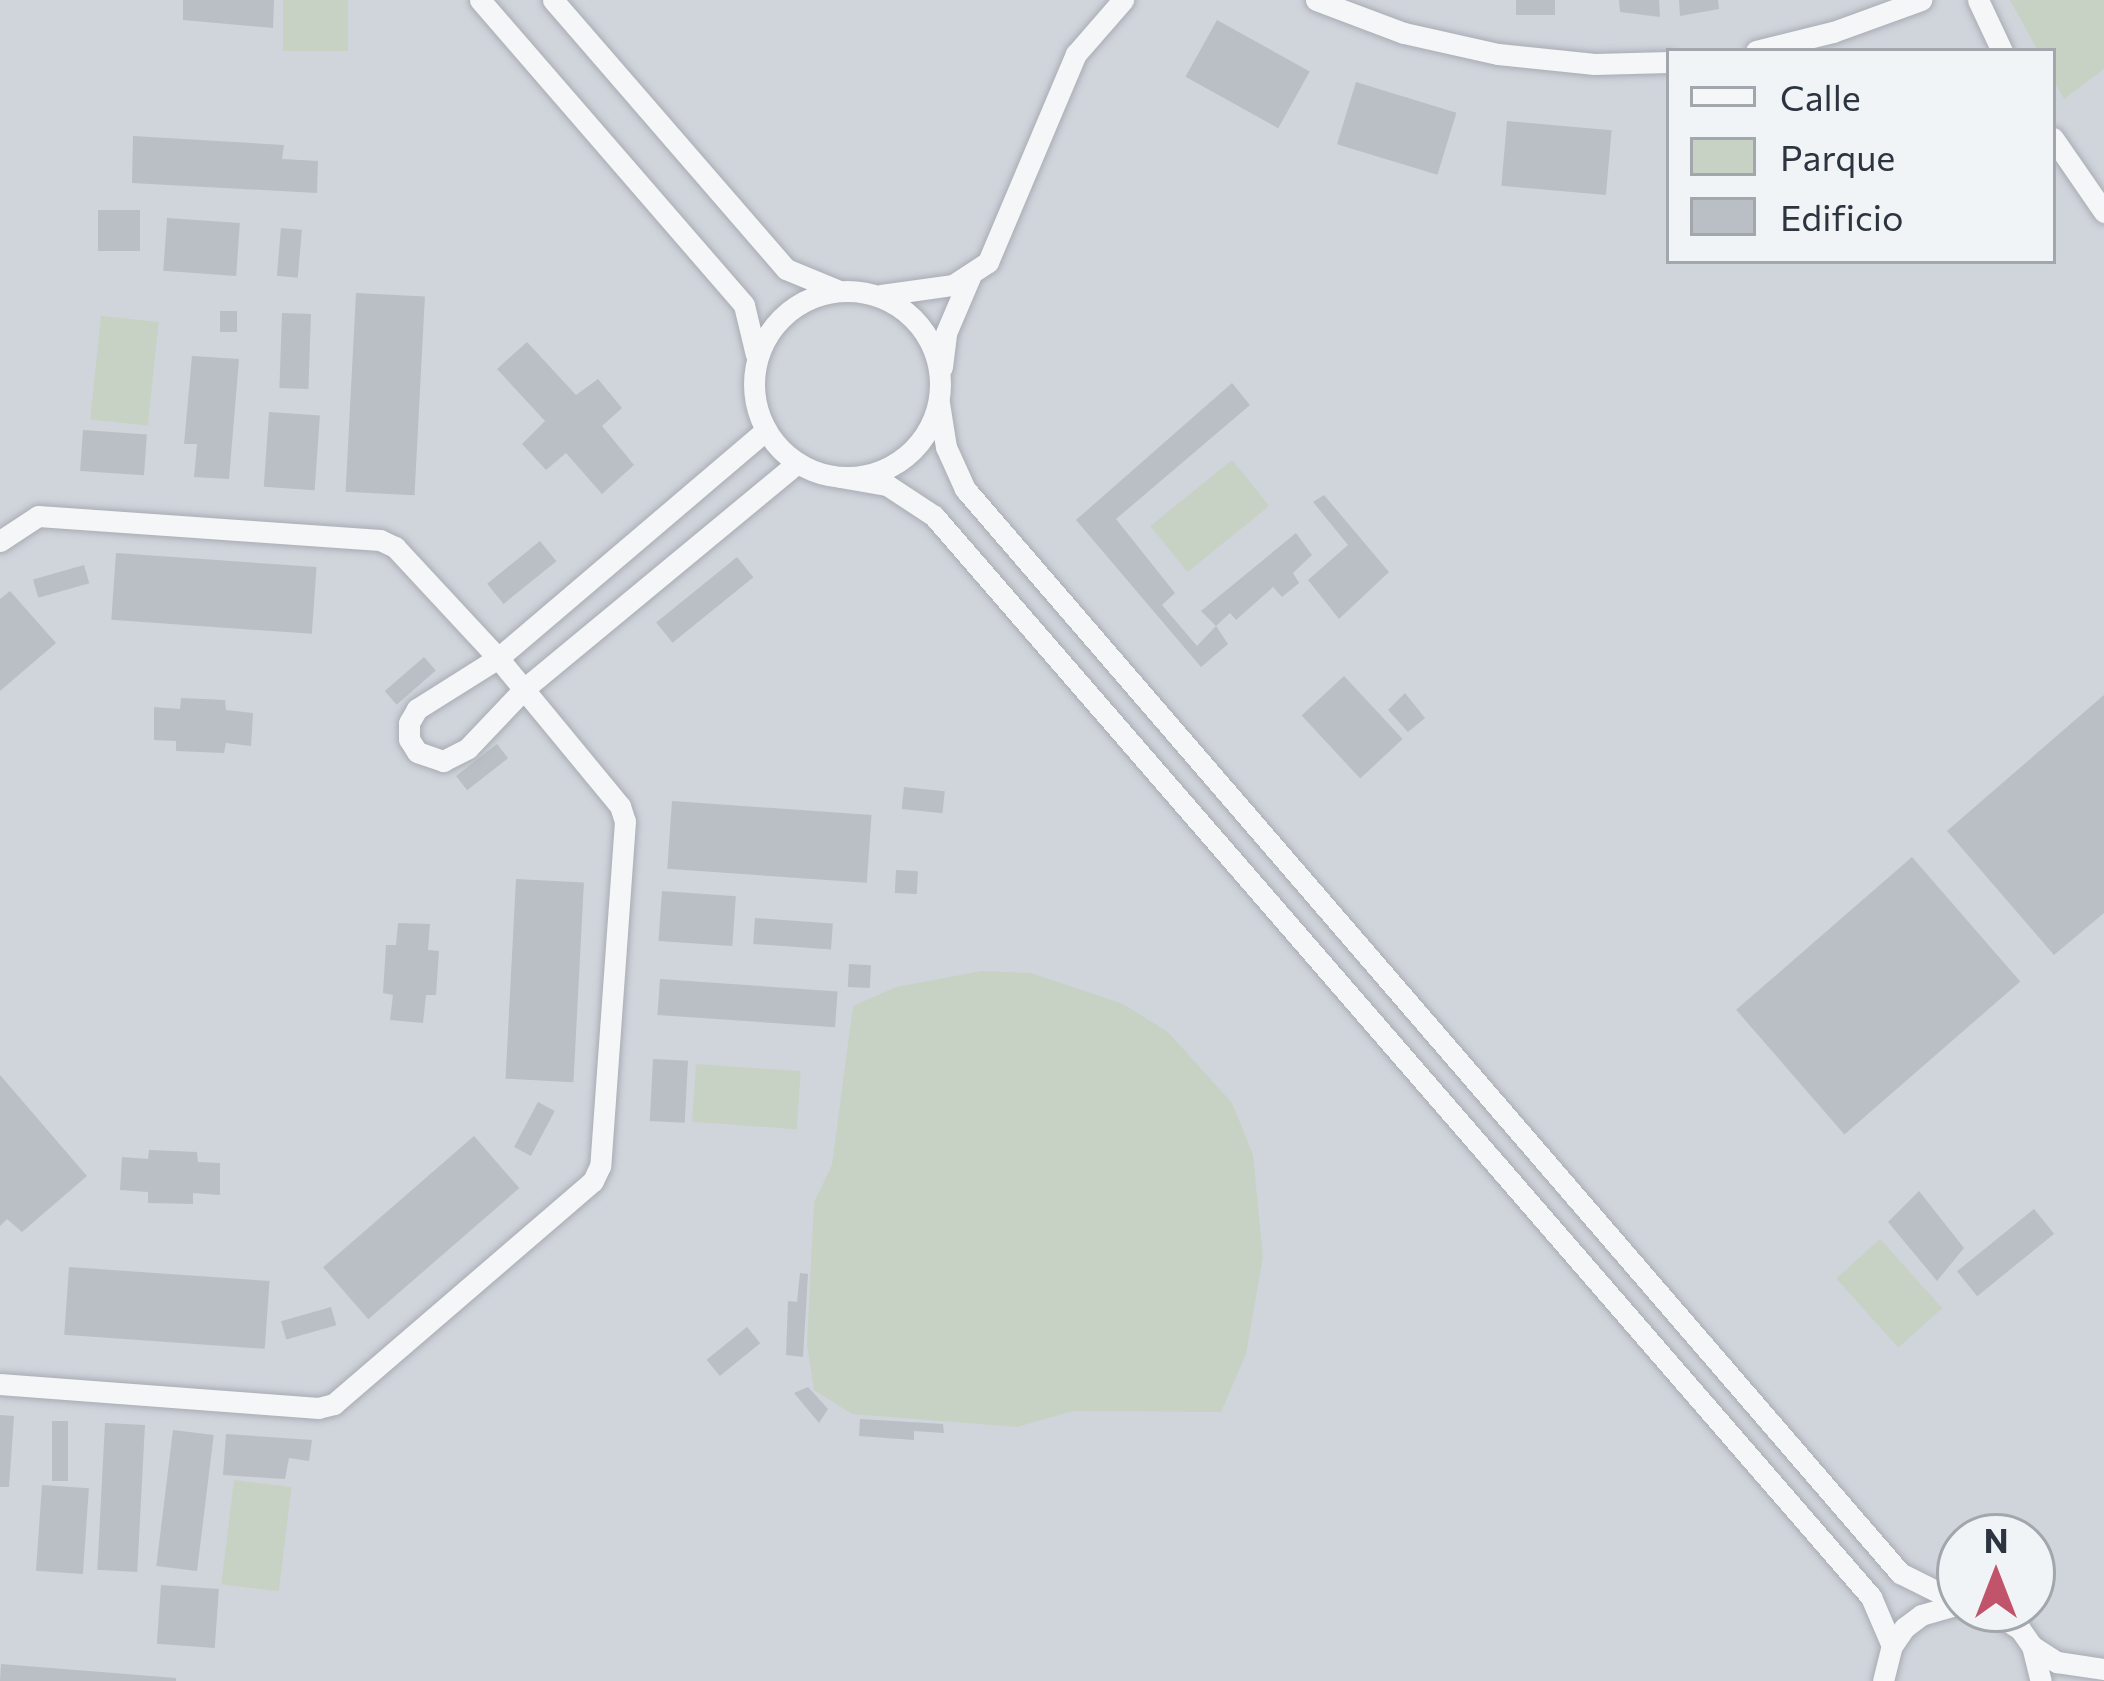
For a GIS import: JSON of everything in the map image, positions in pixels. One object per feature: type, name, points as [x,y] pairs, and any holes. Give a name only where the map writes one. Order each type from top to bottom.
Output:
[{"type":"street","points":[[480,0],[744,305],[755,339],[754,386],[766,430],[796,463],[887,485],[934,516],[1871,1597],[1892,1646]]},
{"type":"street","points":[[553,0],[786,269],[806,282],[868,294],[919,294],[970,277]]},
{"type":"street","points":[[839,477],[884,470],[904,459],[932,424],[946,332],[970,277],[999,245],[1076,54],[1123,0]]},
{"type":"street","points":[[1316,0],[1404,33],[1498,54],[1594,64],[1666,62]]},
{"type":"street","points":[[1768,48],[1833,32],[1921,0]]},
{"type":"street","points":[[1978,0],[2001,48]]},
{"type":"street","points":[[2056,142],[2104,212]]},
{"type":"street","points":[[756,363],[764,341],[788,314],[819,296],[843,291]]},
{"type":"street","points":[[868,294],[892,302],[928,338],[951,462],[996,525],[1900,1573],[1936,1591]]},
{"type":"street","points":[[766,430],[605,572],[498,658],[418,709],[410,723],[410,739],[418,752],[428,760],[458,756],[524,689],[796,463]]},
{"type":"street","points":[[0,541],[38,516],[380,540],[395,548],[498,658],[620,806],[625,821],[600,1166],[593,1181],[334,1404],[318,1408],[0,1384]]},
{"type":"street","points":[[605,572],[629,599]]},
{"type":"street","points":[[1883,1681],[1892,1646],[1921,1615],[1936,1610]]},
{"type":"street","points":[[2023,1633],[2032,1646],[2041,1681]]},
{"type":"street","points":[[2032,1646],[2057,1662],[2104,1670]]},
{"type":"shaded area","points":[[0,0],[2104,0],[2104,1681],[0,1681]]},
{"type":"green space","points":[[283,0],[348,0],[348,51],[283,51]]},
{"type":"green space","points":[[2010,0],[2104,0],[2104,69],[2064,99],[2056,84],[2056,48],[2036,48]]},
{"type":"green space","points":[[101,316],[159,322],[148,425],[90,419]]},
{"type":"green space","points":[[1232,460],[1269,506],[1188,572],[1150,526]]},
{"type":"green space","points":[[982,971],[1031,973],[1123,1004],[1168,1032],[1232,1103],[1253,1155],[1263,1257],[1246,1354],[1221,1412],[1073,1411],[1017,1427],[852,1414],[814,1390],[807,1344],[814,1202],[832,1165],[853,1006],[896,987]]},
{"type":"green space","points":[[696,1064],[801,1071],[797,1129],[692,1122]]},
{"type":"green space","points":[[1880,1239],[1942,1308],[1898,1348],[1836,1278]]},
{"type":"green space","points":[[234,1480],[292,1487],[279,1591],[221,1584]]},
{"type":"building","points":[[183,0],[274,0],[273,28],[183,20]]},
{"type":"building","points":[[1516,0],[1555,0],[1555,15],[1516,15]]},
{"type":"building","points":[[1619,0],[1659,0],[1660,17],[1620,12]]},
{"type":"building","points":[[1679,0],[1718,0],[1719,9],[1680,16]]},
{"type":"building","points":[[1217,20],[1310,71],[1278,128],[1185,77]]},
{"type":"building","points":[[1356,82],[1456,113],[1437,175],[1337,144]]},
{"type":"building","points":[[1507,121],[1612,130],[1606,195],[1501,186]]},
{"type":"building","points":[[133,136],[284,145],[282,159],[318,161],[317,193],[132,183]]},
{"type":"building","points":[[98,210],[140,210],[140,251],[98,251]]},
{"type":"building","points":[[167,218],[240,223],[236,276],[163,271]]},
{"type":"building","points":[[281,228],[302,230],[298,278],[277,276]]},
{"type":"building","points":[[356,293],[425,297],[414,495],[346,492]]},
{"type":"building","points":[[220,311],[237,311],[237,332],[220,332]]},
{"type":"building","points":[[282,313],[311,314],[308,389],[279,388]]},
{"type":"building","points":[[527,342],[576,395],[598,379],[622,408],[602,426],[634,465],[602,494],[566,453],[546,470],[522,444],[545,421],[497,369]]},
{"type":"building","points":[[192,356],[239,359],[229,479],[194,477],[197,444],[184,444]]},
{"type":"building","points":[[1232,383],[1250,405],[1116,519],[1175,593],[1162,605],[1197,646],[1216,626],[1228,644],[1201,667],[1076,520]]},
{"type":"building","points":[[269,412],[320,416],[315,490],[264,487]]},
{"type":"building","points":[[83,430],[147,434],[144,475],[80,471]]},
{"type":"building","points":[[1324,495],[1389,572],[1339,619],[1308,580],[1348,545],[1313,502]]},
{"type":"building","points":[[1296,533],[1312,555],[1293,573],[1299,583],[1282,597],[1273,587],[1236,620],[1230,613],[1216,626],[1201,611]]},
{"type":"building","points":[[540,541],[556,561],[504,604],[487,584]]},
{"type":"building","points":[[116,553],[317,567],[312,634],[111,620]]},
{"type":"building","points":[[737,557],[753,577],[673,643],[656,622]]},
{"type":"building","points":[[84,565],[89,583],[38,598],[33,580]]},
{"type":"building","points":[[10,591],[56,643],[0,691],[0,599]]},
{"type":"building","points":[[424,657],[436,671],[397,705],[385,691]]},
{"type":"building","points":[[1344,676],[1403,739],[1360,778],[1302,716]]},
{"type":"building","points":[[1405,693],[1425,718],[1408,732],[1388,710]]},
{"type":"building","points":[[2104,695],[2104,913],[2054,955],[1947,831]]},
{"type":"building","points":[[181,698],[225,700],[226,710],[253,713],[251,746],[226,743],[224,753],[176,751],[176,741],[154,740],[154,707],[180,709]]},
{"type":"building","points":[[497,744],[508,758],[467,790],[456,776]]},
{"type":"building","points":[[904,787],[945,791],[942,813],[902,809]]},
{"type":"building","points":[[672,801],[872,815],[867,883],[667,869]]},
{"type":"building","points":[[1912,857],[2020,982],[1844,1134],[1736,1010]]},
{"type":"building","points":[[896,870],[918,871],[917,894],[895,893]]},
{"type":"building","points":[[516,879],[584,883],[573,1082],[506,1079]]},
{"type":"building","points":[[662,891],[736,896],[732,946],[659,941]]},
{"type":"building","points":[[755,918],[833,923],[831,949],[753,944]]},
{"type":"building","points":[[398,923],[430,924],[428,950],[439,951],[436,995],[426,995],[423,1023],[390,1020],[393,995],[383,993],[386,945],[396,945]]},
{"type":"building","points":[[849,964],[871,965],[870,988],[848,987]]},
{"type":"building","points":[[660,979],[838,991],[835,1027],[657,1015]]},
{"type":"building","points":[[653,1059],[688,1061],[685,1123],[650,1121]]},
{"type":"building","points":[[0,1075],[87,1176],[22,1232],[7,1219],[0,1226]]},
{"type":"building","points":[[538,1102],[555,1111],[531,1156],[514,1147]]},
{"type":"building","points":[[474,1136],[519,1188],[368,1319],[323,1267]]},
{"type":"building","points":[[149,1150],[197,1152],[198,1162],[220,1163],[220,1195],[193,1193],[193,1204],[148,1203],[148,1192],[120,1190],[122,1157],[148,1159]]},
{"type":"building","points":[[1919,1191],[1964,1248],[1937,1281],[1888,1222]]},
{"type":"building","points":[[2034,1209],[2054,1234],[1977,1296],[1957,1271]]},
{"type":"building","points":[[69,1267],[270,1281],[265,1349],[64,1335]]},
{"type":"building","points":[[800,1273],[808,1274],[803,1357],[786,1355],[788,1301],[797,1302]]},
{"type":"building","points":[[331,1307],[336,1325],[286,1340],[281,1321]]},
{"type":"building","points":[[747,1327],[760,1343],[720,1376],[707,1360]]},
{"type":"building","points":[[808,1387],[828,1409],[819,1423],[794,1393]]},
{"type":"building","points":[[0,1415],[14,1416],[9,1487],[0,1487]]},
{"type":"building","points":[[860,1419],[943,1424],[944,1433],[914,1431],[914,1440],[859,1436]]},
{"type":"building","points":[[52,1421],[68,1421],[68,1481],[52,1481]]},
{"type":"building","points":[[105,1423],[145,1425],[137,1572],[97,1570]]},
{"type":"building","points":[[173,1430],[214,1435],[197,1571],[156,1566]]},
{"type":"building","points":[[226,1434],[312,1440],[309,1461],[289,1458],[285,1479],[223,1475]]},
{"type":"building","points":[[42,1485],[89,1488],[83,1574],[36,1571]]},
{"type":"building","points":[[161,1585],[219,1589],[215,1648],[157,1644]]},
{"type":"building","points":[[1,1664],[176,1678],[176,1681],[0,1681]]}]
